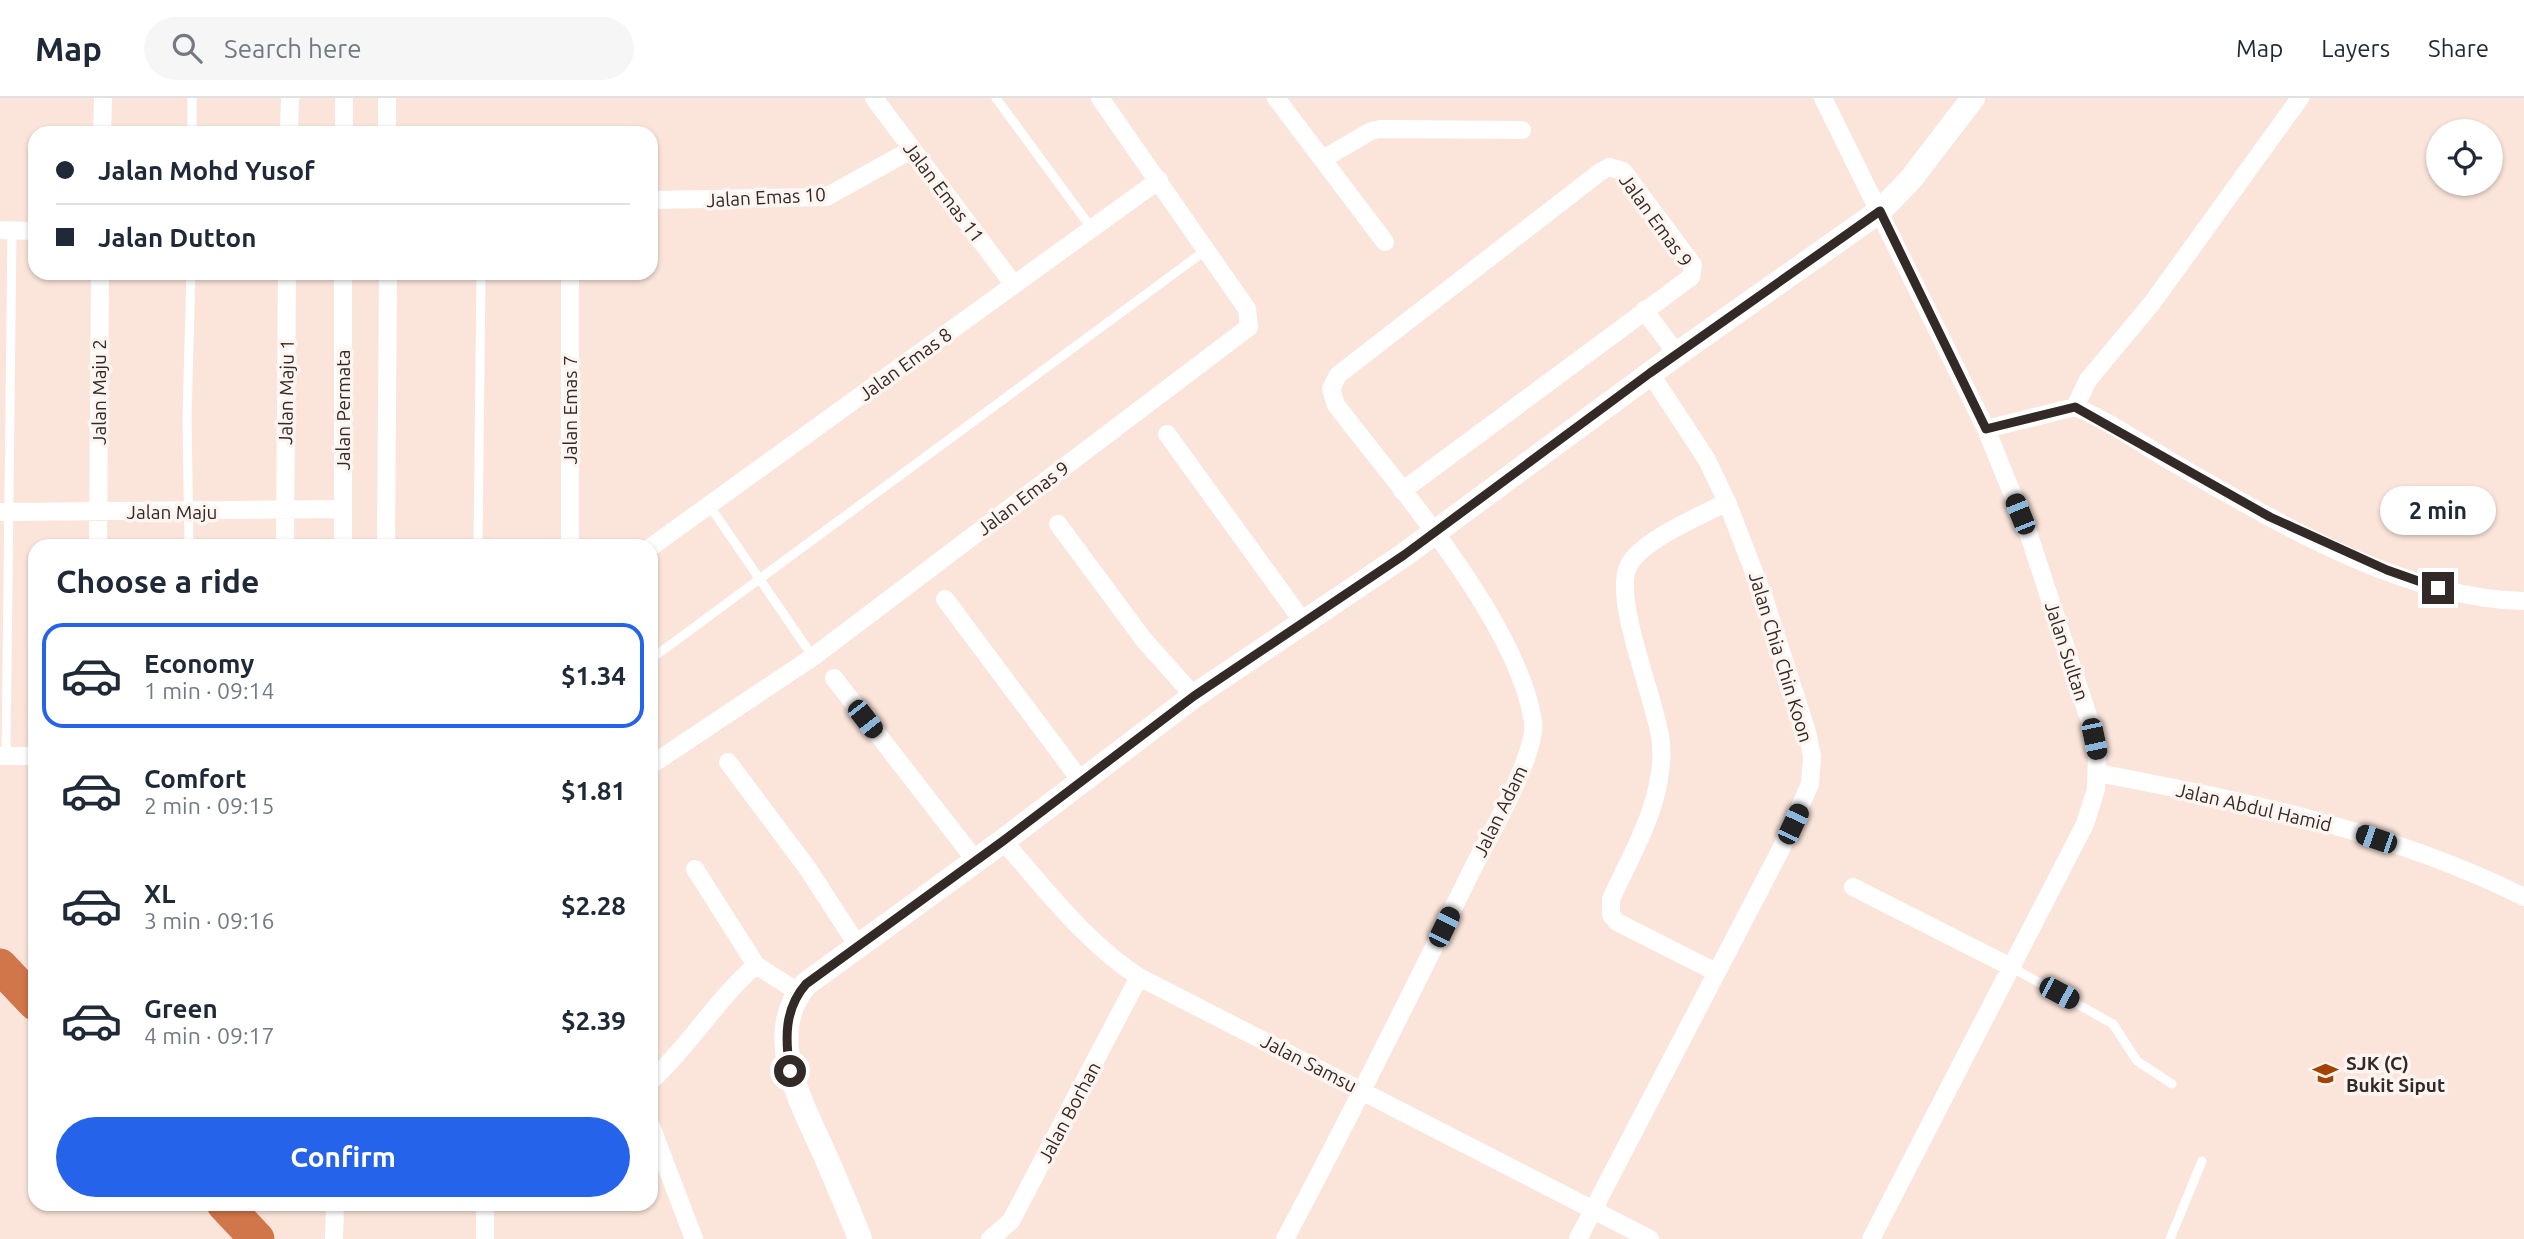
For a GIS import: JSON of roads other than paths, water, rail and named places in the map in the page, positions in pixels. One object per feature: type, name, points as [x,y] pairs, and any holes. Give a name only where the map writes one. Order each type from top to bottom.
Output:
[{"type":"street","points":[[102,126],[103,98]]},
{"type":"street","points":[[289,126],[290,98]]},
{"type":"street","points":[[344,98],[344,126]]},
{"type":"street","points":[[387,98],[387,126]]},
{"type":"street","name":"Jalan Emas 11","points":[[874,98],[1014,285]]},
{"type":"street","name":"Jalan Emas 9","points":[[658,760],[813,657],[1249,327],[1247,309],[1208,249],[1100,98]]},
{"type":"street","points":[[1276,98],[1385,242]]},
{"type":"street","name":"Jalan Sultan","points":[[1823,98],[1986,429],[2029,535],[2070,660],[2091,725],[2098,773],[2085,824],[2014,968],[1871,1239]]},
{"type":"street","points":[[860,1239],[790,1071],[787,1028],[798,992],[1194,696],[1434,534],[1650,373],[1880,211],[1911,180],[1973,98]]},
{"type":"street","points":[[2075,407],[2088,380],[2152,303],[2300,98]]},
{"type":"street","points":[[1324,159],[1371,131],[1381,129],[1522,130]]},
{"type":"street","name":"Jalan Emas 10","points":[[658,200],[826,197],[911,150]]},
{"type":"street","name":"Jalan Emas 9","points":[[1402,491],[1691,277],[1693,265],[1623,171],[1609,167],[1338,375],[1331,389],[1336,405],[1434,534]]},
{"type":"street","name":"Jalan Emas 8","points":[[658,542],[1159,180]]},
{"type":"street","points":[[6,230],[28,231]]},
{"type":"street","name":"Jalan Maju 2","points":[[99,539],[100,280]]},
{"type":"street","name":"Jalan Maju 1","points":[[285,539],[287,280]]},
{"type":"street","name":"Jalan Permata","points":[[343,280],[343,539]]},
{"type":"street","points":[[386,539],[388,280]]},
{"type":"street","name":"Jalan Emas 7","points":[[570,280],[570,539]]},
{"type":"street","points":[[1644,310],[1677,354]]},
{"type":"street","name":"Jalan Chia Chin Koon","points":[[1578,1239],[1781,849],[1804,799],[1813,771],[1807,733],[1765,598],[1727,502],[1707,460],[1650,373]]},
{"type":"street","points":[[1986,429],[2075,407],[2270,517],[2376,566],[2451,591],[2501,601],[2524,601]]},
{"type":"street","points":[[1167,434],[1304,623]]},
{"type":"street","points":[[1716,972],[1617,922],[1610,908],[1611,899],[1654,805],[1660,764],[1657,722],[1631,626],[1625,575],[1635,557],[1651,545],[1727,502]]},
{"type":"street","name":"Jalan Maju","points":[[5,512],[344,509]]},
{"type":"street","points":[[1058,524],[1144,640],[1194,696]]},
{"type":"street","name":"Jalan Adam","points":[[1285,1239],[1364,1090],[1513,786],[1534,733],[1519,672],[1490,616],[1434,534]]},
{"type":"street","points":[[945,599],[1081,781]]},
{"type":"street","points":[[834,678],[976,861]]},
{"type":"street","points":[[3,756],[28,756]]},
{"type":"street","points":[[728,762],[827,896],[858,946]]},
{"type":"street","name":"Jalan Abdul Hamid","points":[[2098,773],[2236,800],[2323,822],[2445,864],[2524,897]]},
{"type":"street","name":"Jalan Samsu","points":[[1003,841],[1093,940],[1117,963],[1139,978],[1364,1090],[1650,1239]]},
{"type":"street","points":[[695,869],[756,965],[798,992]]},
{"type":"street","points":[[1853,887],[2014,968]]},
{"type":"street","points":[[658,1074],[687,1044],[734,984],[756,965]]},
{"type":"street","name":"Jalan Borhan","points":[[990,1239],[1011,1221],[1139,978]]},
{"type":"street","points":[[658,1144],[695,1239]]},
{"type":"street","points":[[334,1239],[335,1211]]},
{"type":"street","points":[[485,1211],[485,1239]]},
{"type":"lane","points":[[192,98],[192,126]]},
{"type":"lane","points":[[996,98],[1092,229]]},
{"type":"lane","points":[[3,756],[6,230]]},
{"type":"lane","points":[[658,654],[1208,249]]},
{"type":"lane","points":[[189,539],[187,418],[191,280]]},
{"type":"lane","points":[[478,539],[481,280]]},
{"type":"lane","points":[[709,505],[813,657]]},
{"type":"lane","points":[[2014,968],[2113,1024],[2137,1061],[2172,1084]]},
{"type":"lane","points":[[2169,1239],[2202,1161]]},
{"type":"waterway","points":[[0,966],[28,996]]},
{"type":"waterway","points":[[231,1211],[257,1239]]},
{"type":"place","name":"SJK (C) Bukit Siput","points":[[2326,1074]]}]
